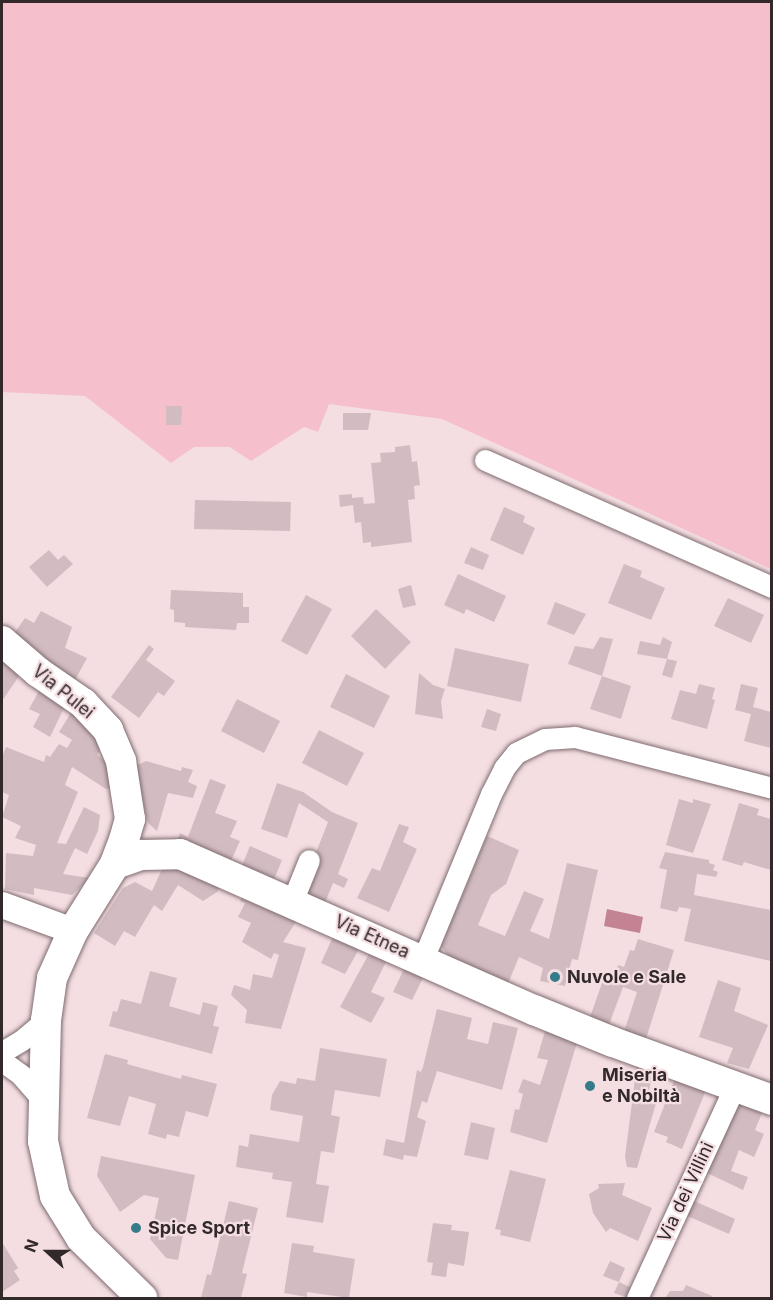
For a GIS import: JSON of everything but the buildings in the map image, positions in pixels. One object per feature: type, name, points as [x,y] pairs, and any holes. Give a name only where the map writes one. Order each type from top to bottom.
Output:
[{"type":"main road","name":"Via Pulei","points":[[2,641],[38,672],[82,703],[108,730],[121,761],[130,819]]},
{"type":"main road","points":[[142,1299],[81,1238],[56,1196],[43,1141],[46,1020],[52,978],[73,932],[115,864],[130,819],[147,835],[180,854]]},
{"type":"main road","name":"Via Etnea","points":[[115,864],[141,855],[180,854],[423,959],[534,1010],[613,1042],[771,1100]]},
{"type":"street","points":[[485,460],[771,587]]},
{"type":"street","points":[[423,959],[491,794],[504,768],[516,753],[545,739],[575,738],[771,788]]},
{"type":"street","points":[[292,902],[309,860]]},
{"type":"street","points":[[2,905],[73,932]]},
{"type":"street","points":[[2,1052],[22,1040],[46,1020]]},
{"type":"street","points":[[2,1061],[21,1075],[43,1100]]},
{"type":"street","name":"Via dei Villini","points":[[637,1299],[735,1086]]},
{"type":"shaded area","points":[[2,2],[771,2],[771,569],[442,419],[329,404],[318,432],[304,427],[251,461],[230,447],[194,447],[171,463],[85,396],[2,392]]},
{"type":"shaded area","points":[[607,909],[643,917],[640,933],[604,926]]},
{"type":"place","name":"Nuvole e Sale","points":[[555,977]]},
{"type":"place","name":"Miseria e Nobiltà","points":[[590,1086]]},
{"type":"place","name":"Spice Sport","points":[[136,1228]]}]
